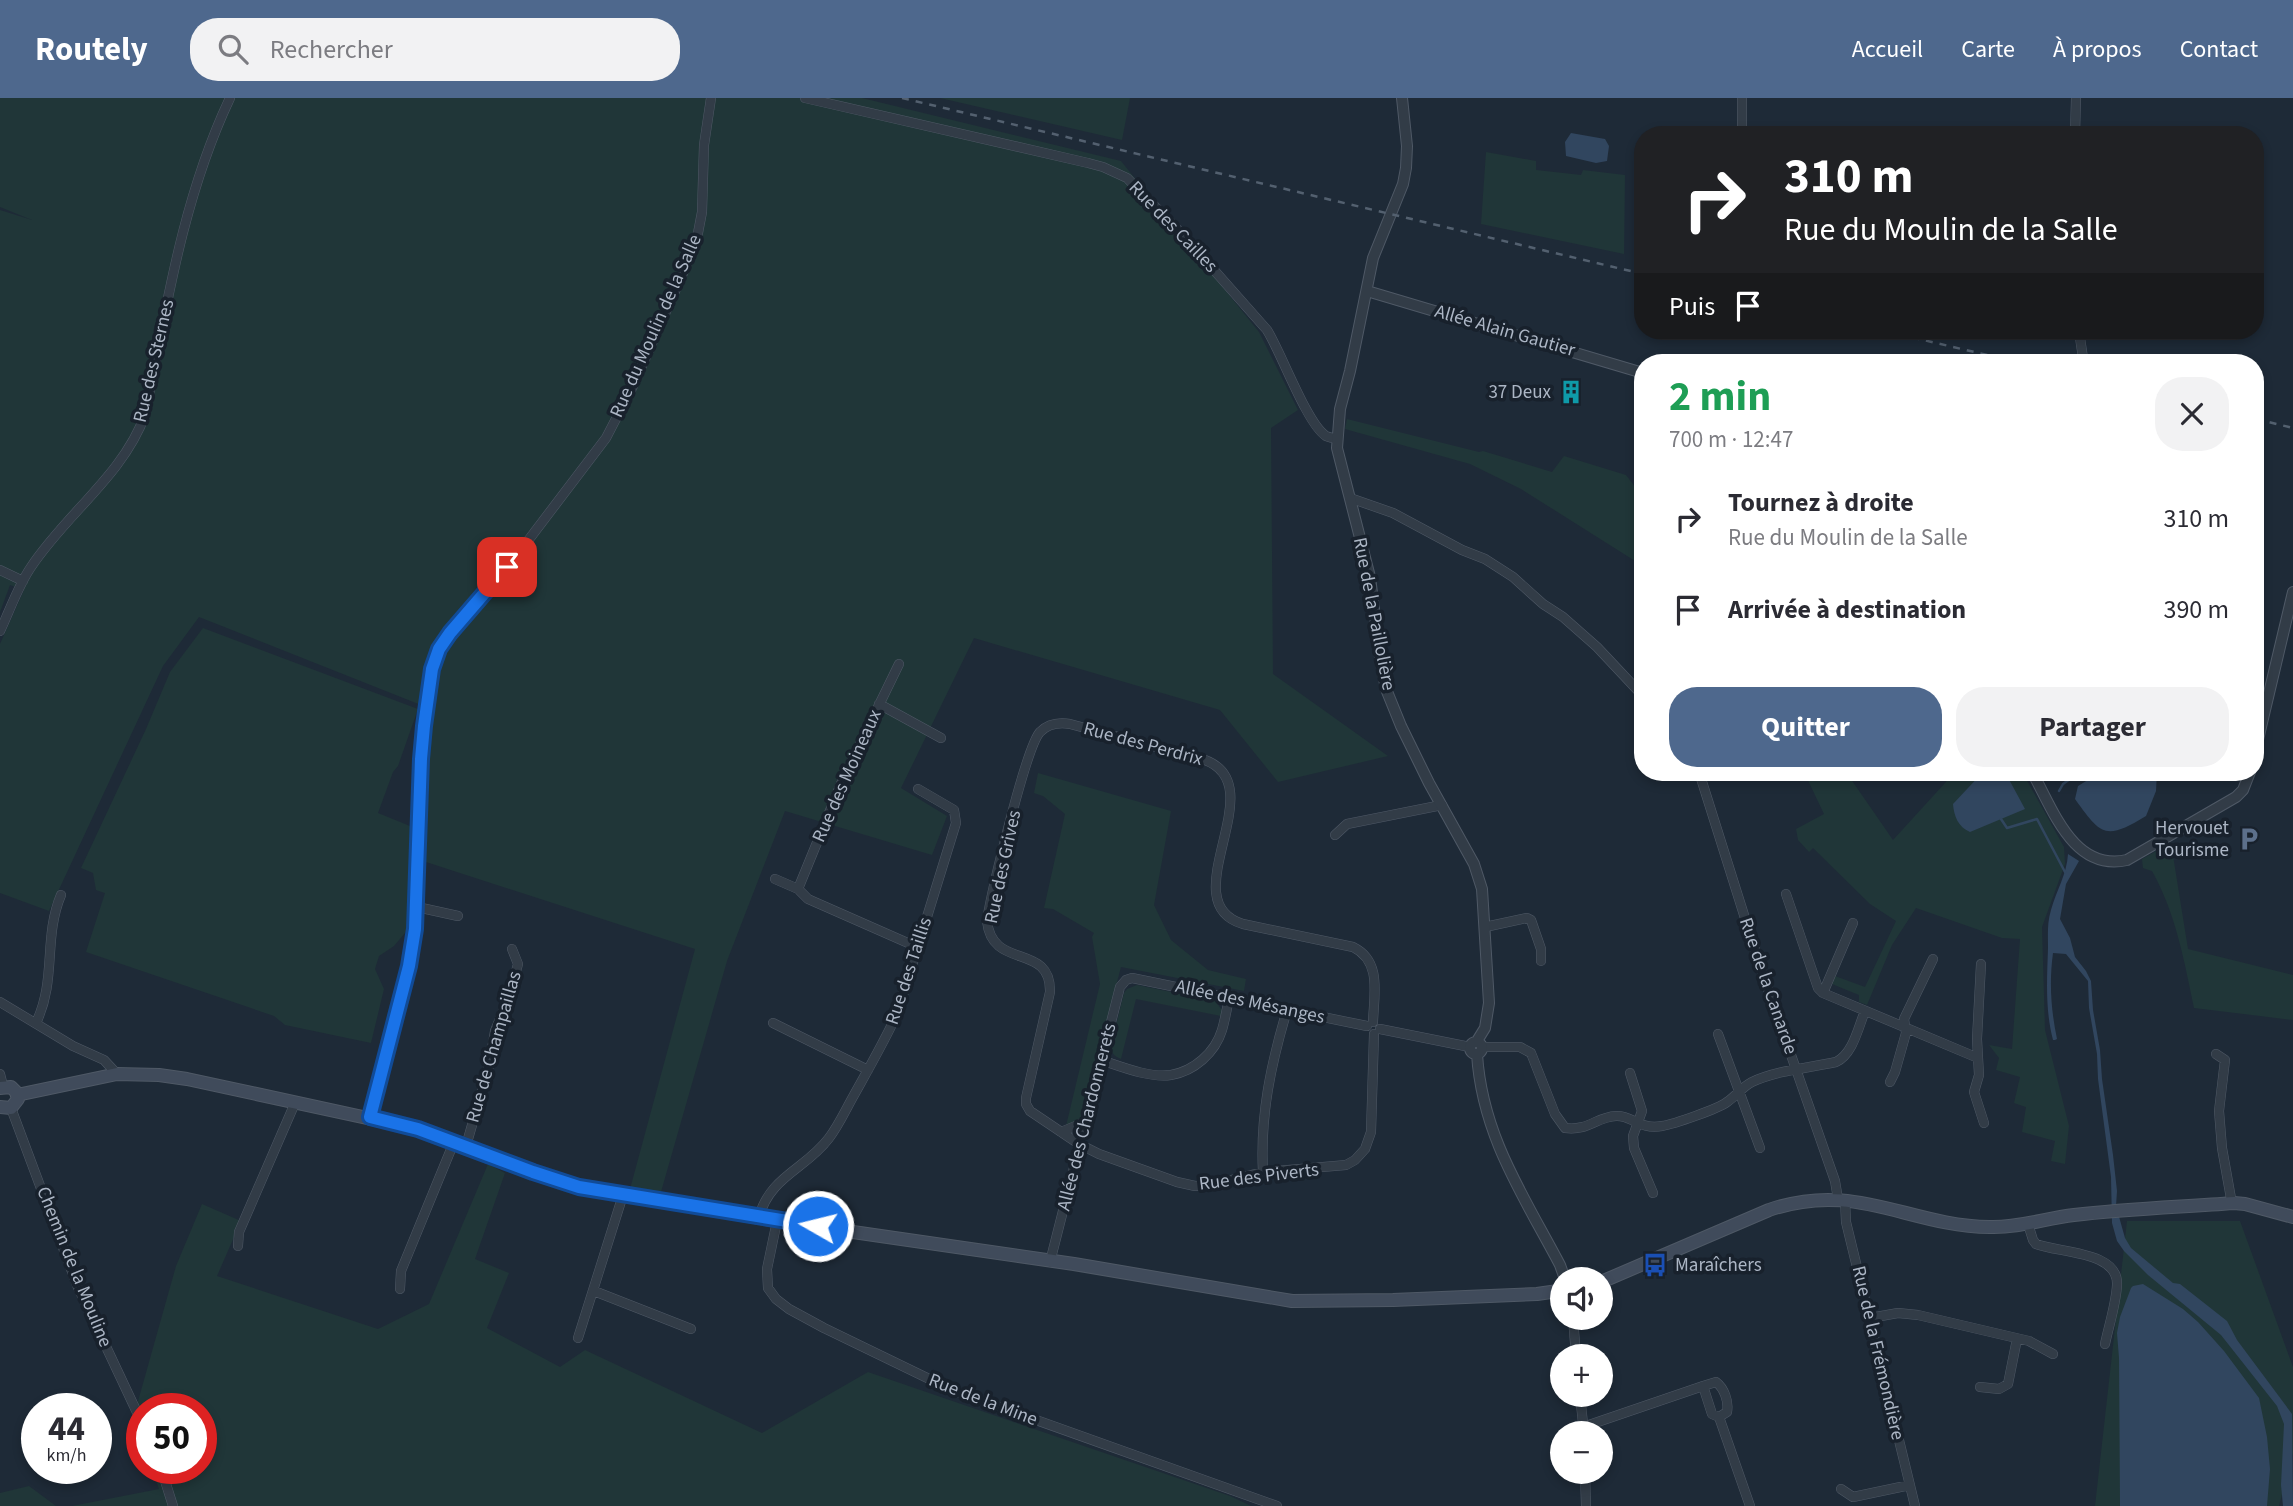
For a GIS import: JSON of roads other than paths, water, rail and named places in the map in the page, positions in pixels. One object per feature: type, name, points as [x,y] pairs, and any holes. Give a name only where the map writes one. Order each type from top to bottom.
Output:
[{"type":"main road","points":[[18,1095],[117,1074],[187,1079],[418,1129],[579,1187],[777,1221],[1292,1301],[1528,1294],[1550,1289]]},
{"type":"main road","points":[[1,1083],[11,1087],[18,1095]]},
{"type":"main road","points":[[5,1107],[16,1103],[18,1095]]},
{"type":"main road","points":[[1613,1277],[1769,1210],[1795,1202],[1841,1199],[1955,1223],[1989,1227],[2028,1224],[2062,1216],[2232,1203],[2293,1217]]},
{"type":"street","name":"Rue des Sternes","points":[[0,631],[32,566],[123,457],[140,430],[192,199],[230,98]]},
{"type":"street","name":"Rue du Moulin de la Salle","points":[[370,1117],[409,966],[417,907],[424,726],[432,669],[439,649],[450,633],[492,587],[606,438],[633,386],[698,233],[702,212],[704,145],[711,98]]},
{"type":"street","name":"Rue des Cailles","points":[[805,98],[1103,167],[1121,174],[1192,245],[1267,330],[1276,344],[1297,394],[1314,421],[1326,436],[1337,439]]},
{"type":"street","name":"Rue de la Paillolière","points":[[1402,98],[1407,146],[1406,168],[1373,258],[1340,409],[1337,439],[1340,461],[1370,577],[1386,689],[1406,736],[1479,877],[1489,1003],[1485,1028],[1477,1047],[1481,1089],[1491,1129],[1560,1267]]},
{"type":"street","points":[[1742,98],[1742,126]]},
{"type":"street","points":[[2075,126],[2076,98]]},
{"type":"street","name":"Allée Alain Gautier","points":[[1367,291],[1634,370]]},
{"type":"street","points":[[1350,498],[1393,513],[1462,550],[1485,559],[1513,577],[1597,647],[1634,686]]},
{"type":"street","points":[[0,570],[23,581]]},
{"type":"street","points":[[2264,714],[2293,592]]},
{"type":"street","name":"Rue des Moineaux","points":[[799,889],[843,779],[899,664]]},
{"type":"street","points":[[879,704],[941,738]]},
{"type":"street","name":"Rue des Perdrix","points":[[1023,778],[1038,734],[1051,724],[1058,723],[1205,760],[1217,766],[1230,788],[1216,883],[1217,902],[1221,911],[1226,917],[1243,924],[1362,951],[1368,957],[1374,972],[1374,1028]]},
{"type":"street","name":"Rue des Grives","points":[[1023,778],[989,912],[989,933],[994,943],[1005,951],[1032,960],[1050,978],[1051,992],[1028,1085],[1026,1104],[1030,1111],[1079,1144]]},
{"type":"street","name":"Rue de la Canarde","points":[[1703,781],[1761,969],[1841,1199]]},
{"type":"street","points":[[2037,781],[2076,847],[2094,859],[2111,862],[2127,860],[2236,797],[2244,790],[2247,781]]},
{"type":"street","name":"Rue des Taillis","points":[[759,1217],[771,1191],[780,1180],[811,1157],[829,1138],[897,1014],[956,823],[954,810],[918,789]]},
{"type":"street","points":[[1335,835],[1348,824],[1442,806]]},
{"type":"street","points":[[775,879],[799,889],[808,899],[917,947]]},
{"type":"street","points":[[1786,894],[1818,988],[1823,993],[1978,1058]]},
{"type":"street","points":[[36,1023],[44,1008],[54,919],[61,895]]},
{"type":"street","points":[[417,907],[458,916]]},
{"type":"street","points":[[1485,927],[1527,918],[1531,920],[1541,948],[1541,961]]},
{"type":"street","points":[[1823,993],[1853,923]]},
{"type":"street","name":"Rue de Champaillas","points":[[400,1289],[401,1270],[460,1144],[489,1066],[495,1031],[510,994],[518,964],[512,949]]},
{"type":"street","points":[[1890,1082],[1906,1033],[1904,1019],[1933,959]]},
{"type":"street","points":[[1981,964],[1977,1038],[1979,1075],[1974,1093],[1984,1123]]},
{"type":"street","name":"Allée des Mésanges","points":[[1132,978],[1477,1047],[1520,1047],[1531,1053],[1555,1114],[1565,1128],[1578,1130],[1614,1116],[1625,1116],[1637,1124]]},
{"type":"street","name":"Allée des Chardonnerets","points":[[1050,1262],[1120,988],[1126,980],[1132,978]]},
{"type":"street","points":[[1101,1060],[1152,1074],[1171,1075],[1195,1066],[1213,1049],[1219,1039],[1229,998]]},
{"type":"street","points":[[0,1002],[73,1046],[104,1060],[117,1074]]},
{"type":"street","points":[[1263,1172],[1263,1126],[1269,1075],[1287,1010]]},
{"type":"street","points":[[1637,1124],[1664,1126],[1725,1104],[1752,1082],[1843,1058],[1865,1012]]},
{"type":"street","points":[[773,1023],[868,1070]]},
{"type":"street","name":"Rue des Piverts","points":[[1079,1144],[1177,1182],[1195,1186],[1212,1185],[1263,1172],[1346,1165],[1360,1156],[1371,1132],[1374,1028]]},
{"type":"street","points":[[1718,1034],[1760,1148]]},
{"type":"street","points":[[2216,1054],[2225,1060],[2219,1111],[2222,1148],[2232,1203]]},
{"type":"street","points":[[1630,1073],[1642,1111],[1633,1136],[1634,1148],[1653,1193]]},
{"type":"street","points":[[238,1246],[239,1232],[295,1103]]},
{"type":"street","name":"Chemin de la Mouline","points":[[5,1107],[77,1284],[128,1393]]},
{"type":"street","points":[[1061,1132],[1085,1122]]},
{"type":"street","points":[[1073,1168],[1082,1159],[1096,1152]]},
{"type":"street","points":[[578,1338],[622,1195]]},
{"type":"street","name":"Rue de la Frémondière","points":[[1841,1199],[1915,1506]]},
{"type":"street","name":"Rue de la Mine","points":[[777,1221],[767,1269],[768,1288],[789,1309],[952,1390],[1277,1506]]},
{"type":"street","points":[[2028,1224],[2036,1244],[2101,1260],[2115,1271],[2117,1285],[2105,1344]]},
{"type":"street","points":[[594,1291],[691,1329]]},
{"type":"street","points":[[1870,1318],[1898,1313],[1918,1315],[2037,1344],[2053,1354]]},
{"type":"street","points":[[1980,1387],[1999,1389],[2008,1384],[2017,1339]]},
{"type":"street","points":[[1608,1421],[1716,1382],[1723,1389],[1728,1408],[1727,1412],[1719,1417]]},
{"type":"street","points":[[1703,1386],[1712,1414],[1719,1417],[1749,1506]]},
{"type":"street","points":[[166,1484],[173,1506]]},
{"type":"street","points":[[1585,1484],[1586,1506]]},
{"type":"street","points":[[1840,1489],[1853,1497],[1910,1485]]},
{"type":"water","points":[[1571,133],[1605,139],[1609,146],[1607,161],[1596,163],[1566,156],[1565,142]]},
{"type":"water","points":[[1975,781],[2010,781],[2025,809],[1970,832],[1957,821],[1953,804]]},
{"type":"water","points":[[2086,781],[2157,781],[2156,791],[2146,816],[2112,831],[2098,827],[2075,799],[2078,786]]},
{"type":"water","points":[[2068,854],[2079,861],[2066,884],[2060,919],[2070,938],[2075,957],[2091,981],[2117,1191],[2116,1206],[2125,1238],[2131,1248],[2173,1283],[2180,1284],[2227,1321],[2237,1340],[2292,1414],[2293,1506],[2283,1506],[2281,1485],[2284,1424],[2277,1406],[2221,1335],[2148,1275],[2117,1241],[2112,1223],[2111,1177],[2089,1008],[2088,981],[2066,954],[2053,953],[2051,986],[2055,1040],[2049,1017],[2049,920],[2066,869]]},
{"type":"water","points":[[2143,1284],[2183,1309],[2198,1322],[2224,1351],[2259,1398],[2270,1469],[2267,1506],[2120,1506],[2117,1333],[2131,1288]]},
{"type":"waterway","points":[[2059,791],[2067,781]]},
{"type":"waterway","points":[[2001,819],[2007,828],[2037,819],[2065,872]]},
{"type":"railway","points":[[902,98],[1634,272]]},
{"type":"railway","points":[[1923,340],[1983,354]]},
{"type":"railway","points":[[2264,421],[2293,428]]},
{"type":"place","name":"37 Deux","points":[[1571,392]]},
{"type":"place","name":"Hervouet Tourisme","points":[[2249,839]]},
{"type":"place","name":"Maraîchers","points":[[1655,1265]]}]
